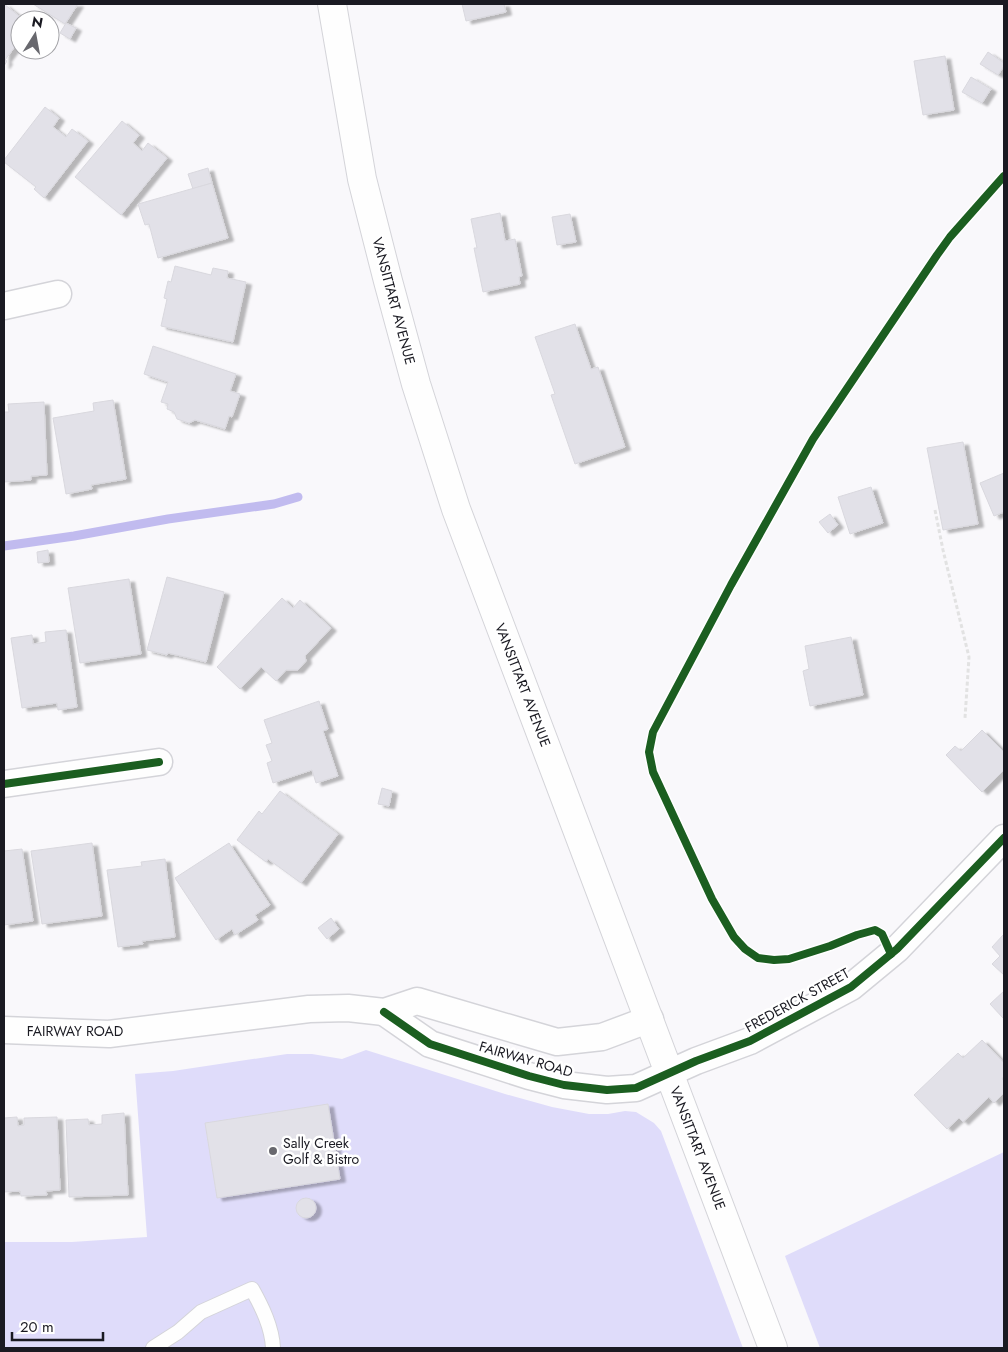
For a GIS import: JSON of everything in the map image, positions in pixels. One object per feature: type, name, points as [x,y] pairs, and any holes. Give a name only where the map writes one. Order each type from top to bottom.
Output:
[{"type":"main road","name":"VANSITTART AVENUE","points":[[332,4],[362,179],[416,384],[460,518],[773,1348]]},
{"type":"street","points":[[4,306],[58,294]]},
{"type":"street","points":[[4,784],[159,762]]},
{"type":"street","name":"FREDERICK STREET","points":[[669,1073],[750,1041],[852,987],[897,949],[1004,838]]},
{"type":"street","name":"FAIRWAY ROAD","points":[[4,1030],[109,1034],[309,1009],[348,1008],[384,1012],[417,1002],[557,1042],[602,1038],[650,1020]]},
{"type":"street","name":"FAIRWAY ROAD","points":[[384,1012],[430,1044],[529,1076],[564,1085],[607,1090],[636,1088],[669,1073]]},
{"type":"lane","points":[[153,1348],[178,1332],[201,1312],[252,1289],[263,1309],[273,1337],[273,1348]]},
{"type":"path","points":[[935,510],[943,550],[970,656],[965,718]]},
{"type":"shaded area","points":[[366,1050],[552,1107],[589,1114],[636,1112],[654,1123],[661,1131],[743,1348],[4,1348],[4,1242],[72,1242],[147,1237],[135,1074],[173,1071],[287,1054],[312,1054],[342,1059]]},
{"type":"shaded area","points":[[1004,1152],[1004,1348],[820,1348],[785,1256]]},
{"type":"building","points":[[4,4],[12,10],[10,53],[5,60],[7,61],[4,66]]},
{"type":"building","points":[[33,4],[78,4],[65,24],[60,21],[60,10],[43,10]]},
{"type":"building","points":[[462,4],[504,4],[506,12],[466,21]]},
{"type":"building","points":[[66,23],[76,28],[70,39],[60,33]]},
{"type":"building","points":[[988,52],[1004,63],[998,75],[980,64]]},
{"type":"building","points":[[945,56],[954,110],[923,115],[914,61]]},
{"type":"building","points":[[971,77],[991,89],[982,103],[962,92]]},
{"type":"building","points":[[45,107],[59,118],[53,127],[66,137],[72,129],[88,141],[44,198],[34,189],[36,187],[4,162],[4,160]]},
{"type":"building","points":[[122,121],[139,135],[133,143],[142,151],[148,143],[167,158],[121,215],[75,177]]},
{"type":"building","points":[[208,168],[212,183],[193,189],[188,174]]},
{"type":"building","points":[[212,183],[228,238],[158,258],[149,224],[145,225],[138,204]]},
{"type":"building","points":[[500,213],[505,241],[515,239],[522,276],[519,277],[520,284],[483,292],[474,248],[477,248],[471,219]]},
{"type":"building","points":[[570,214],[576,242],[557,245],[552,217]]},
{"type":"building","points":[[175,266],[211,275],[213,268],[228,271],[227,278],[246,282],[233,342],[161,326],[167,299],[164,298],[168,281],[171,282]]},
{"type":"building","points":[[575,324],[591,369],[598,367],[625,447],[575,464],[551,395],[555,394],[535,337]]},
{"type":"building","points":[[153,346],[236,374],[230,391],[240,394],[232,417],[229,416],[225,429],[195,420],[189,423],[177,419],[174,412],[167,409],[168,404],[161,402],[168,382],[144,374]]},
{"type":"building","points":[[113,400],[126,479],[91,485],[92,489],[66,494],[53,418],[94,411],[93,403]]},
{"type":"building","points":[[44,402],[47,475],[31,476],[31,480],[4,482],[4,412],[9,412],[8,404]]},
{"type":"building","points":[[963,442],[978,524],[943,530],[927,448]]},
{"type":"building","points":[[1004,473],[1004,512],[994,516],[980,483]]},
{"type":"building","points":[[871,487],[883,523],[850,534],[838,497]]},
{"type":"building","points":[[830,514],[838,525],[828,533],[819,522]]},
{"type":"building","points":[[48,550],[49,562],[38,563],[37,552]]},
{"type":"building","points":[[167,577],[224,592],[206,662],[147,650]]},
{"type":"building","points":[[129,579],[141,654],[80,663],[68,588]]},
{"type":"building","points":[[282,598],[293,608],[300,600],[331,628],[305,656],[306,661],[298,670],[286,670],[276,681],[261,667],[240,689],[217,667]]},
{"type":"building","points":[[66,630],[77,707],[58,710],[57,703],[22,708],[11,638],[32,635],[33,644],[46,642],[45,632]]},
{"type":"building","points":[[851,637],[863,695],[810,706],[803,671],[809,669],[805,646]]},
{"type":"building","points":[[319,701],[328,729],[323,731],[338,776],[316,783],[312,770],[273,783],[267,763],[272,761],[266,745],[272,743],[264,720]]},
{"type":"building","points":[[982,730],[1004,752],[1004,770],[982,792],[946,755],[955,746],[961,751]]},
{"type":"building","points":[[382,788],[392,791],[389,806],[378,804]]},
{"type":"building","points":[[280,791],[338,834],[301,883],[268,859],[266,862],[237,840],[259,811],[262,814]]},
{"type":"building","points":[[92,843],[102,916],[42,924],[31,851]]},
{"type":"building","points":[[229,843],[270,905],[255,915],[258,920],[235,935],[232,929],[216,940],[175,878]]},
{"type":"building","points":[[22,849],[33,921],[4,925],[4,851]]},
{"type":"building","points":[[165,859],[175,937],[142,941],[143,944],[118,947],[107,870],[142,866],[141,862]]},
{"type":"building","points":[[331,918],[339,929],[327,939],[318,928]]},
{"type":"building","points":[[1004,934],[1004,975],[992,964],[1000,956],[992,947]]},
{"type":"building","points":[[1004,991],[1004,1019],[990,1004]]},
{"type":"building","points":[[982,1040],[1004,1063],[1004,1076],[1002,1079],[1004,1081],[1004,1093],[994,1103],[989,1097],[963,1122],[959,1118],[947,1129],[914,1095],[958,1053],[963,1058]]},
{"type":"building","name":"Sally Creek Golf & Bistro","points":[[328,1104],[340,1179],[217,1198],[205,1123]]},
{"type":"building","points":[[124,1113],[128,1195],[69,1197],[66,1120],[88,1119],[89,1125],[102,1124],[102,1115]]},
{"type":"building","points":[[17,1117],[18,1126],[24,1125],[24,1118],[57,1117],[60,1190],[46,1191],[47,1195],[21,1196],[20,1191],[4,1192],[4,1118]]},
{"type":"building","points":[[306,1198],[313,1201],[316,1208],[313,1215],[306,1218],[299,1215],[296,1208],[299,1201]]},
{"type":"waterway","points":[[4,546],[274,504],[298,497]]},
{"type":"cycle path","points":[[891,954],[882,934],[875,930],[789,959],[758,958],[745,949],[734,937],[712,899],[653,772],[649,752],[653,732],[731,585],[813,439],[950,237],[1004,176]]},
{"type":"cycle path","points":[[4,784],[159,762]]},
{"type":"cycle path","points":[[384,1012],[430,1044],[529,1076],[564,1085],[607,1090],[636,1088],[696,1061],[750,1041],[851,987],[897,949],[1004,838]]},
{"type":"place","name":"Sally Creek Golf & Bistro","points":[[273,1151]]}]
